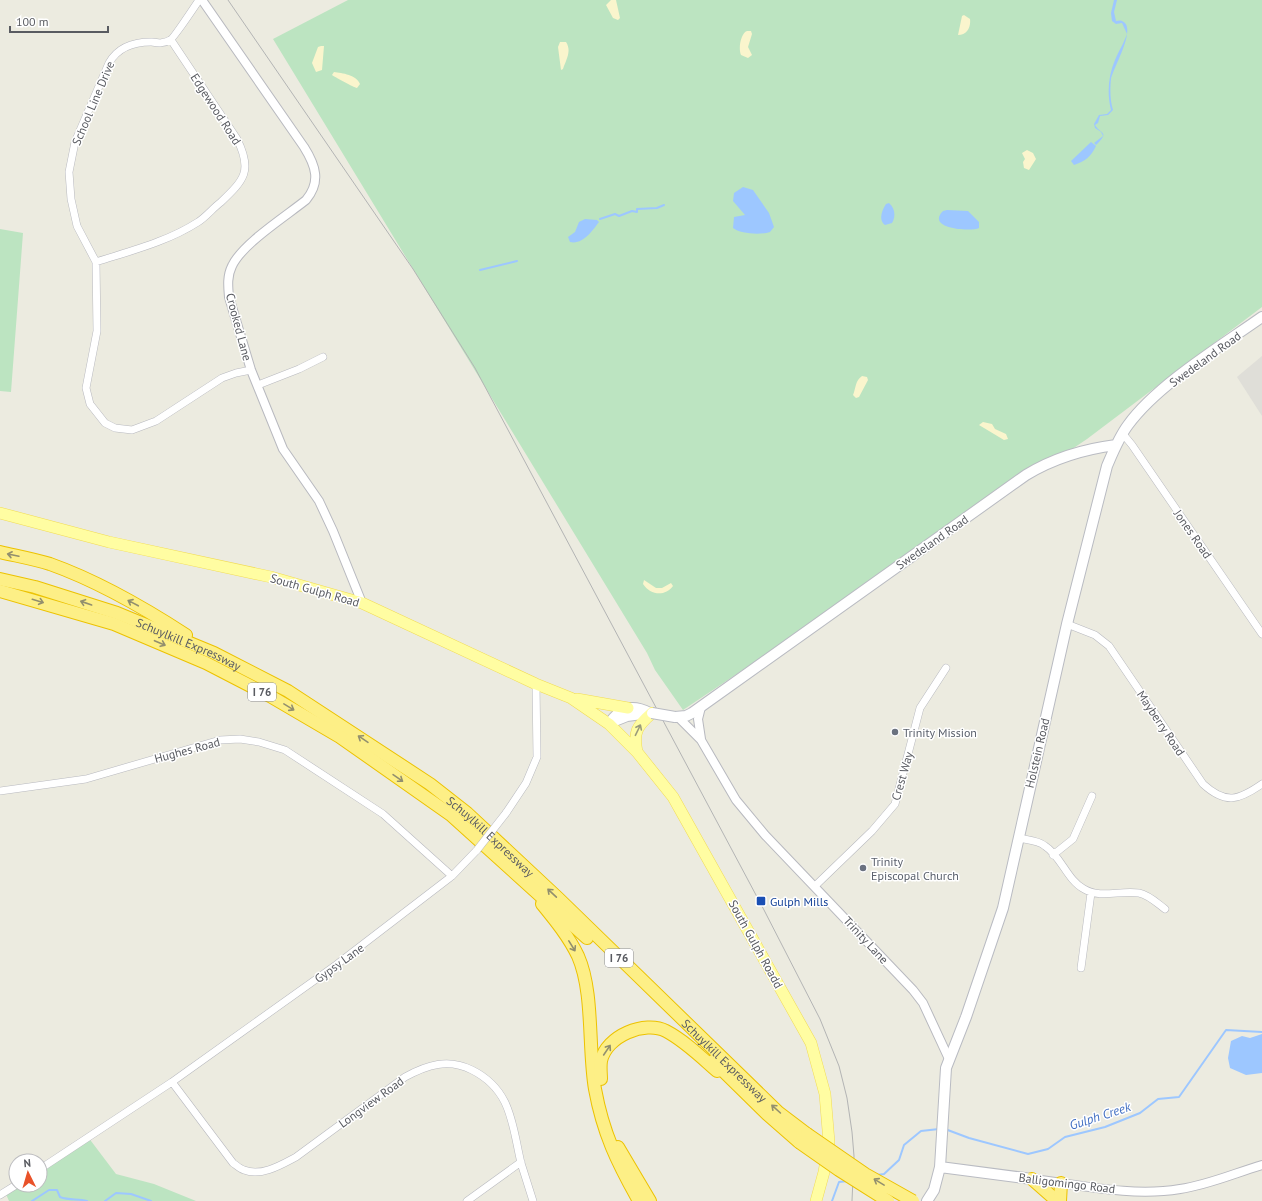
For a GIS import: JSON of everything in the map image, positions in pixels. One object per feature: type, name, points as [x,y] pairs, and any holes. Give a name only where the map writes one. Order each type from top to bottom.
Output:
[{"type":"highway","points":[[0,552],[52,565],[90,581],[161,618],[214,653]]},
{"type":"highway","name":"Schuylkill Expressway","points":[[0,578],[35,587],[117,613],[214,653],[288,691],[352,731],[430,784],[467,813],[558,898],[756,1090],[803,1138],[913,1201]]},
{"type":"highway","name":"Schuylkill Expressway","points":[[0,591],[114,624],[206,663],[270,696],[340,738],[451,814],[494,852],[662,1010],[750,1097],[803,1138],[839,1170],[888,1201]]},
{"type":"highway","points":[[494,852],[536,896],[561,929],[578,956],[585,977],[595,1088],[606,1137],[620,1168],[639,1201]]},
{"type":"highway","points":[[650,1201],[612,1137],[601,1085],[601,1060],[608,1047],[622,1035],[640,1028],[654,1027],[665,1030],[750,1097]]},
{"type":"highway","points":[[1032,1179],[1057,1201]]},
{"type":"highway","points":[[1060,1201],[1061,1183]]},
{"type":"main road","name":"Swedeland Road","points":[[677,717],[692,713],[701,707],[1026,475],[1057,459],[1086,450],[1116,445],[1122,434],[1138,414],[1167,386],[1262,317]]},
{"type":"main road","name":"Holstein Road","points":[[949,1059],[966,1017],[1003,908],[1067,624],[1100,489],[1116,445]]},
{"type":"main road","name":"South Gulph Road","points":[[0,513],[110,542],[271,577],[362,603],[536,684],[571,698],[609,724]]},
{"type":"main road","points":[[571,698],[628,708],[640,708],[651,713],[677,717]]},
{"type":"main road","points":[[609,724],[616,714],[628,708]]},
{"type":"main road","points":[[609,724],[627,716],[651,713]]},
{"type":"main road","points":[[637,752],[635,732],[643,720],[651,713]]},
{"type":"main road","name":"South Gulph Roadd","points":[[609,724],[637,752],[673,797],[811,1043],[822,1081],[828,1118],[828,1142],[817,1197]]},
{"type":"main road","points":[[927,1201],[934,1190],[940,1168],[943,1142],[944,1095],[949,1059]]},
{"type":"main road","name":"Balligomingo Road","points":[[940,1168],[1032,1179]]},
{"type":"street","points":[[171,40],[199,0]]},
{"type":"street","name":"Crooked Lane","points":[[202,0],[307,152],[314,166],[316,184],[306,200],[243,250],[231,266],[228,286],[229,297],[251,370],[283,449],[322,507],[362,603]]},
{"type":"street","name":"School Line Drive","points":[[171,40],[162,43],[149,42],[128,46],[115,53],[109,62],[75,142],[69,172],[71,199],[78,226],[96,262],[97,331],[86,388],[90,404],[105,423],[122,430],[132,430],[148,426],[222,378],[251,370]]},
{"type":"street","name":"Edgewood Road","points":[[96,262],[168,238],[199,221],[237,186],[243,178],[244,160],[242,148],[171,40]]},
{"type":"street","points":[[258,385],[299,369],[322,357]]},
{"type":"street","name":"Jones Road","points":[[1122,434],[1132,445],[1262,634]]},
{"type":"street","name":"Mayberry Road","points":[[1067,624],[1095,635],[1108,646],[1204,784],[1215,795],[1231,798],[1244,796],[1262,784]]},
{"type":"street","name":"Crest Way","points":[[815,886],[872,831],[895,804],[920,708],[946,668]]},
{"type":"street","name":"Gypsy Lane","points":[[48,1164],[172,1082],[336,965],[452,876],[477,850],[526,783],[537,756],[536,684]]},
{"type":"street","points":[[701,707],[698,719],[701,740]]},
{"type":"street","name":"Trinity Lane","points":[[677,717],[701,740],[736,800],[765,835],[815,886],[920,999],[937,1030],[949,1059]]},
{"type":"street","name":"Hughes Road","points":[[0,791],[86,779],[220,740],[240,739],[259,742],[284,750],[383,814],[452,876]]},
{"type":"street","points":[[1053,855],[1073,839],[1092,796]]},
{"type":"street","points":[[1018,838],[1045,846],[1073,880],[1082,888],[1091,892],[1102,894],[1123,892],[1140,893],[1153,899],[1165,909]]},
{"type":"street","points":[[1081,968],[1091,892]]},
{"type":"street","name":"Longview Road","points":[[172,1082],[233,1163],[244,1170],[262,1171],[279,1167],[296,1158],[405,1077],[417,1070],[443,1063],[457,1065],[472,1070],[490,1082],[503,1098],[513,1121],[521,1162],[533,1201]]},
{"type":"street","points":[[467,1201],[521,1162]]},
{"type":"street","name":"Balligomingo Road","points":[[1032,1179],[1129,1191],[1167,1191],[1192,1187],[1262,1165]]},
{"type":"shaded area","points":[[1262,356],[1262,416],[1237,377]]},
{"type":"green space","points":[[348,0],[1262,0],[1262,307],[1087,439],[683,710],[655,670],[647,653],[273,39]]},
{"type":"green space","points":[[0,229],[23,233],[11,392],[0,391]]},
{"type":"green space","points":[[88,1137],[116,1174],[154,1184],[196,1201],[9,1201],[5,1192],[8,1190],[8,1193],[48,1193],[48,1164]]},
{"type":"sand","points":[[611,0],[616,0],[620,18],[618,20],[613,18],[606,5]]},
{"type":"sand","points":[[964,15],[970,19],[970,25],[964,34],[958,35],[962,16]]},
{"type":"sand","points":[[747,31],[751,31],[752,34],[748,47],[752,55],[748,58],[741,55],[740,52],[743,35]]},
{"type":"sand","points":[[560,42],[566,42],[568,45],[567,59],[563,69],[561,70],[558,47]]},
{"type":"sand","points":[[324,46],[322,70],[316,72],[312,63],[318,47]]},
{"type":"sand","points":[[334,72],[356,78],[360,84],[357,88],[352,86],[332,75]]},
{"type":"sand","points":[[1027,150],[1033,153],[1036,159],[1029,170],[1024,168],[1023,162],[1025,159],[1022,153]]},
{"type":"sand","points":[[862,376],[867,377],[868,380],[859,397],[856,398],[853,395],[857,382]]},
{"type":"sand","points":[[983,422],[992,424],[995,429],[1006,434],[1008,439],[1004,440],[979,425]]},
{"type":"sand","points":[[644,580],[656,588],[662,588],[671,583],[673,586],[666,592],[653,592],[646,588],[643,584]]},
{"type":"water","points":[[1114,0],[1117,0],[1114,12],[1116,21],[1121,21],[1126,25],[1127,34],[1122,23],[1116,24],[1112,21],[1111,13]]},
{"type":"water","points":[[1127,35],[1111,79],[1110,94],[1113,110],[1108,115],[1100,116],[1098,123],[1095,125],[1101,132],[1095,128],[1094,124],[1099,115],[1107,114],[1111,110],[1109,91],[1111,72]]},
{"type":"water","points":[[1103,136],[1096,145],[1094,143]]},
{"type":"water","points":[[1091,142],[1096,146],[1090,156],[1074,165],[1071,161]]},
{"type":"water","points":[[743,187],[753,190],[769,213],[774,227],[770,232],[740,232],[733,228],[734,217],[745,215],[733,201],[734,193]]},
{"type":"water","points":[[889,203],[894,210],[894,218],[892,223],[885,225],[881,215],[886,204]]},
{"type":"water","points":[[943,211],[968,211],[979,222],[979,228],[967,230],[951,228],[944,225],[940,222],[939,217]]},
{"type":"water","points":[[585,219],[597,220],[599,222],[583,239],[570,242],[568,237],[575,232],[579,222]]},
{"type":"water","points":[[1262,1034],[1262,1073],[1246,1075],[1230,1068],[1228,1058],[1231,1041],[1242,1036],[1250,1038]]},
{"type":"waterway","points":[[600,219],[615,214],[619,216],[632,211],[637,212],[637,209],[657,208],[664,205]]},
{"type":"waterway","points":[[480,270],[517,261]]},
{"type":"waterway","name":"Gulph Creek","points":[[945,1129],[969,1138],[1028,1154],[1048,1149],[1065,1137],[1105,1127],[1140,1113],[1158,1099],[1179,1097],[1226,1030],[1262,1032]]},
{"type":"waterway","name":"Gulph Creek","points":[[877,1175],[884,1174],[899,1160],[904,1145],[921,1131],[939,1129]]},
{"type":"waterway","name":"Gulph Creek","points":[[832,1201],[839,1182],[848,1181]]},
{"type":"waterway","points":[[32,1201],[49,1190],[57,1190],[60,1197],[87,1201]]},
{"type":"waterway","points":[[105,1201],[116,1193],[131,1194],[151,1201]]},
{"type":"tram line","points":[[228,0],[413,269],[475,368],[764,910],[820,1019],[839,1066],[847,1098],[852,1132],[854,1156],[852,1201]]},
{"type":"place","name":"Trinity Mission","points":[[895,732]]},
{"type":"place","name":"Trinity Episcopal Church","points":[[863,868]]},
{"type":"place","name":"Gulph Mills","points":[[761,901]]}]
